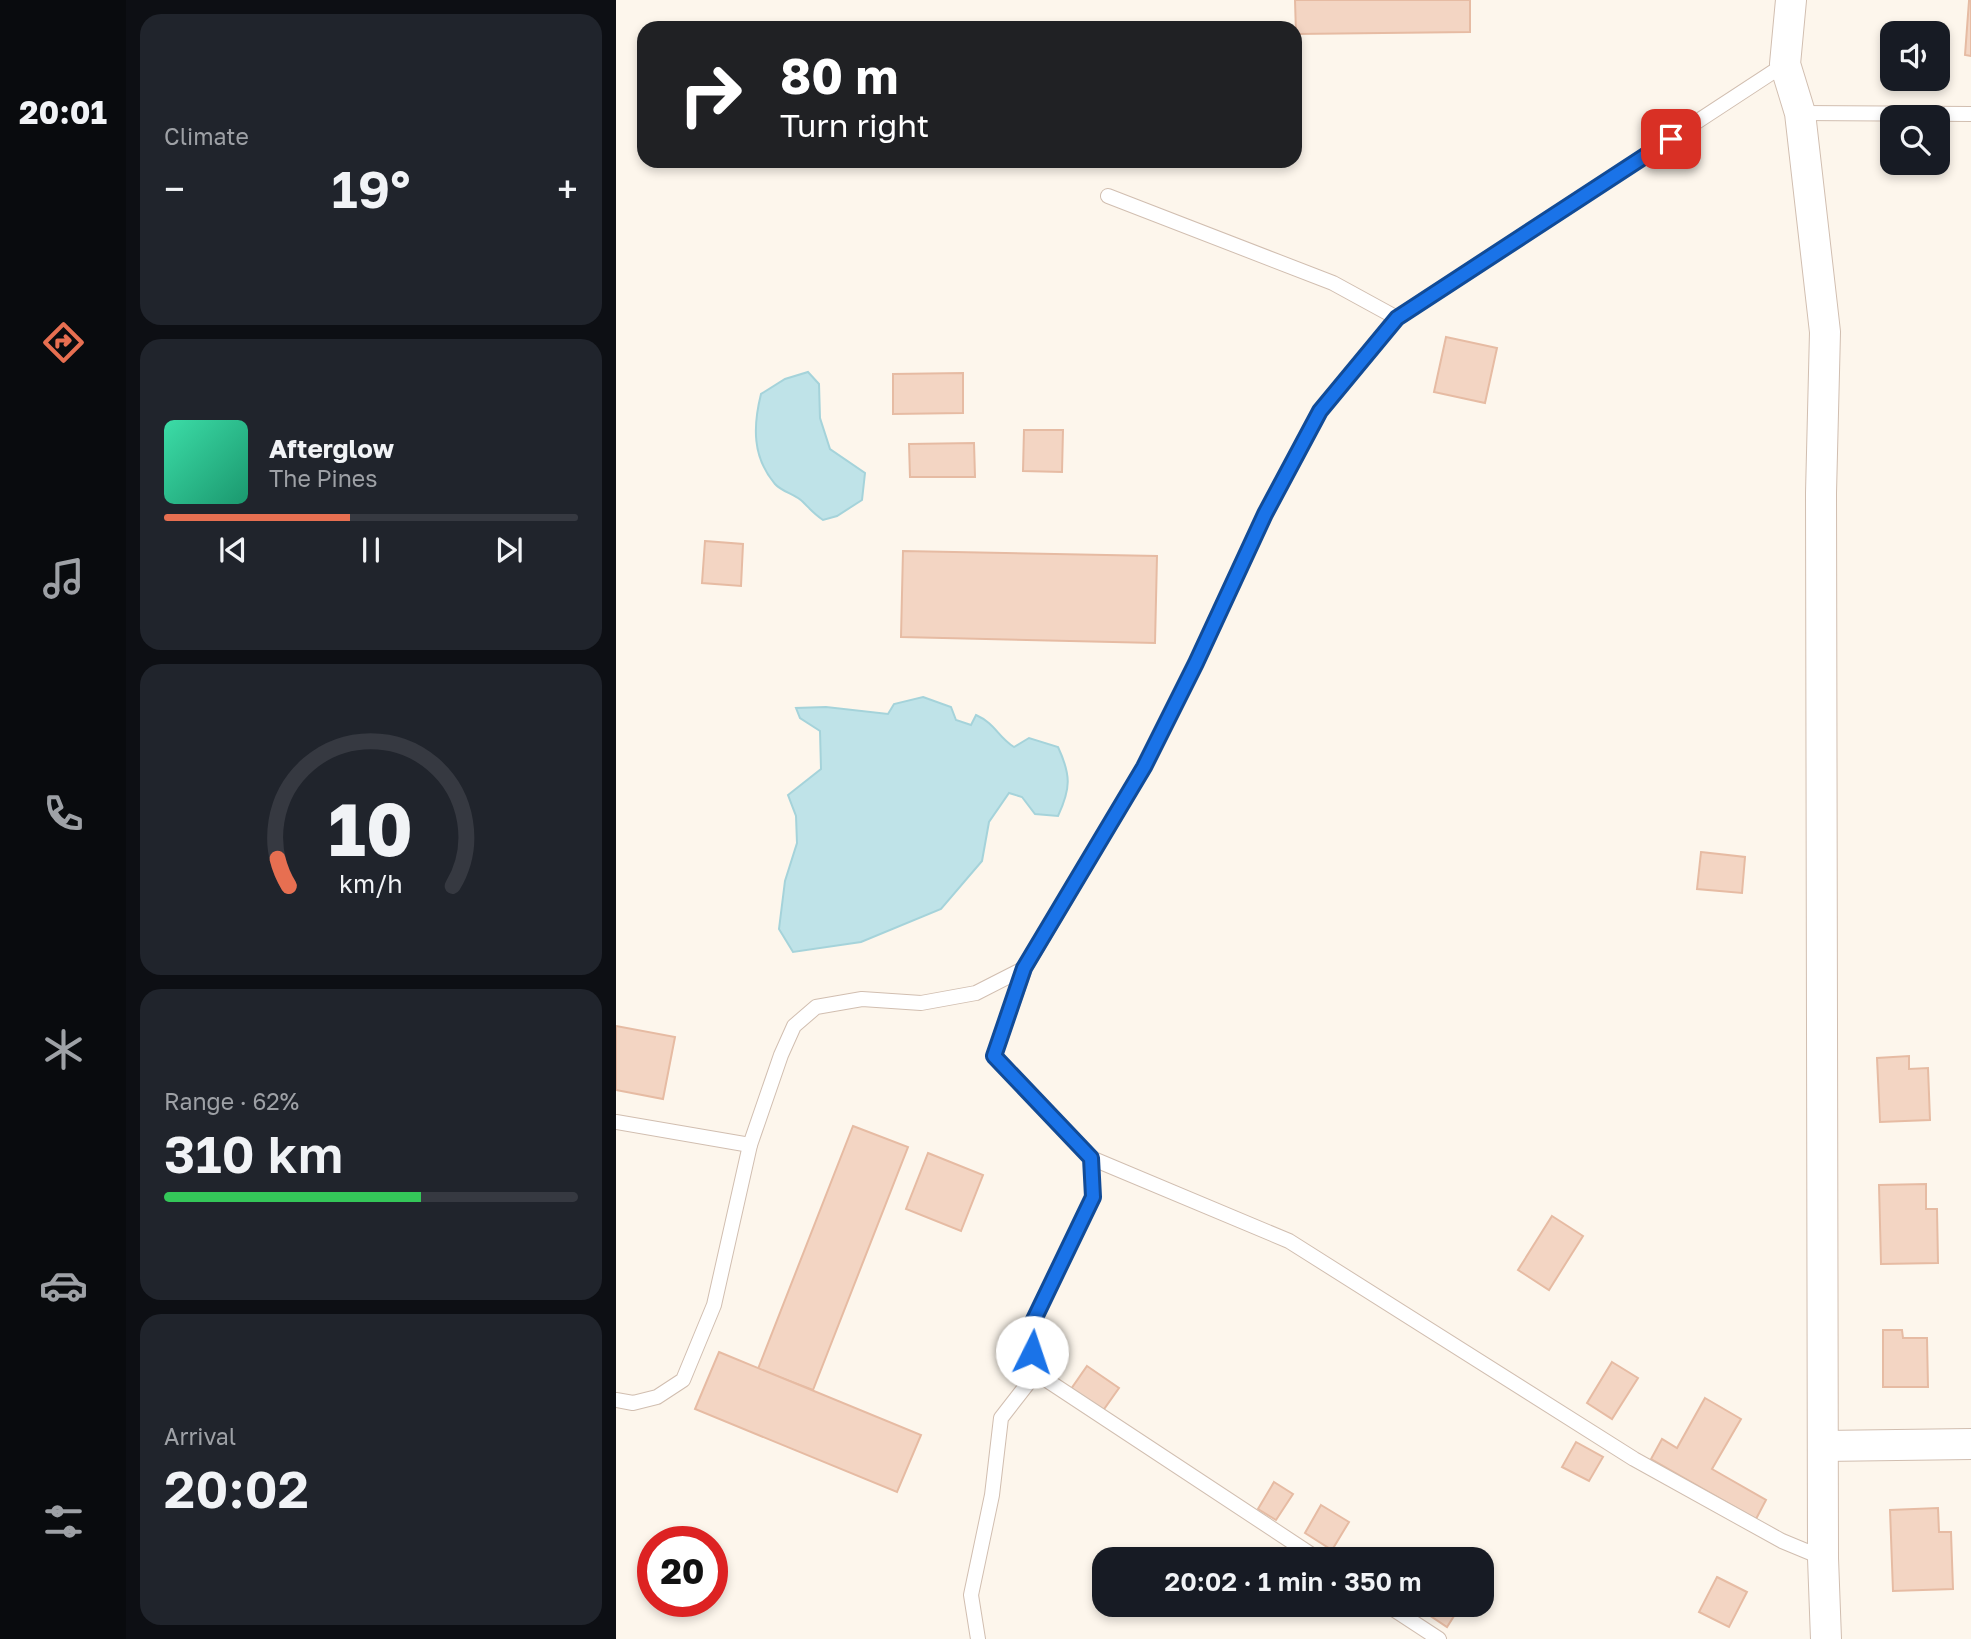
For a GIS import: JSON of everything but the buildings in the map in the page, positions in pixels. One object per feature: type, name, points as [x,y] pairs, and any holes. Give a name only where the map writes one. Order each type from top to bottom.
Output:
[{"type":"street","points":[[1791,0],[1785,65],[1800,113],[1825,332],[1821,493],[1823,1446],[1826,1639]]},
{"type":"street","points":[[1823,1446],[1971,1444]]},
{"type":"lane","points":[[1785,65],[1397,318],[1320,411],[1265,514],[1144,767],[1024,968],[994,1056],[1091,1158],[1289,1241],[1634,1459],[1782,1541],[1824,1558]]},
{"type":"lane","points":[[1800,113],[1971,114]]},
{"type":"lane","points":[[1108,195],[1334,283],[1397,318]]},
{"type":"lane","points":[[616,1400],[632,1403],[657,1396],[683,1380],[714,1306],[750,1144],[794,1026],[816,1007],[862,999],[920,1003],[976,993],[1024,968]]},
{"type":"lane","points":[[616,1122],[750,1144]]},
{"type":"lane","points":[[978,1639],[971,1595],[992,1494],[1001,1418],[1036,1373],[1029,1330],[1093,1197],[1091,1158]]},
{"type":"lane","points":[[1036,1373],[1300,1547]]},
{"type":"lane","points":[[1405,1617],[1439,1639]]},
{"type":"water","points":[[808,372],[819,384],[820,418],[830,449],[865,473],[862,500],[837,516],[823,520],[800,499],[775,484],[762,463],[756,441],[761,394],[785,379]]},
{"type":"water","points":[[923,697],[951,707],[956,720],[971,725],[976,715],[1014,747],[1029,738],[1058,747],[1068,782],[1058,816],[1035,814],[1022,797],[1009,793],[989,822],[982,861],[941,909],[861,942],[793,952],[779,929],[785,881],[797,843],[796,816],[788,795],[821,769],[820,731],[800,718],[796,708],[826,707],[888,714],[894,704]]},
{"type":"route","points":[[1032,1352],[1029,1330],[1093,1197],[1091,1158],[994,1056],[1024,968],[1144,767],[1265,514],[1320,411],[1397,318],[1671,139]]}]
